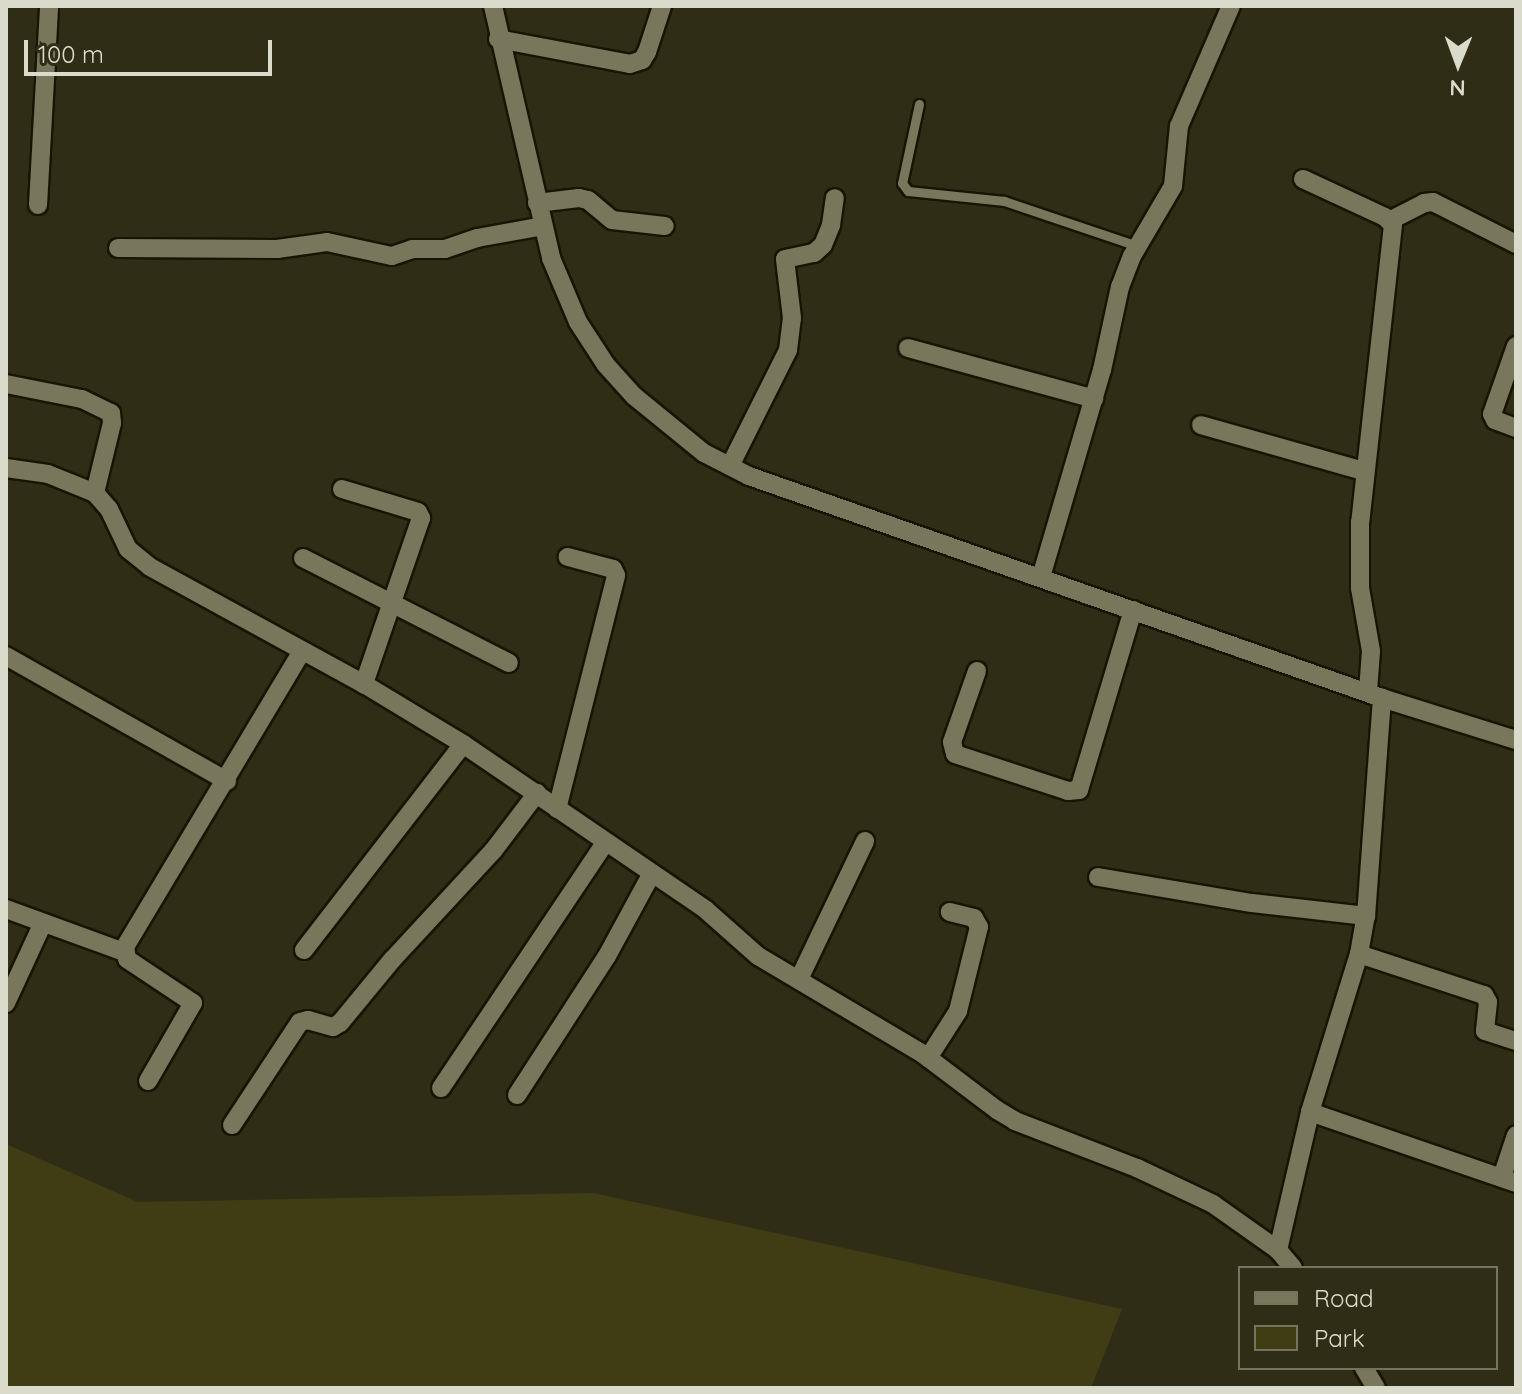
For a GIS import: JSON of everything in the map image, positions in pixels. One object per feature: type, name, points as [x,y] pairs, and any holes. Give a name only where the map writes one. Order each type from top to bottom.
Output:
[{"type":"street","points":[[38,205],[49,6]]},
{"type":"street","points":[[493,6],[498,39],[551,258],[578,322],[606,365],[662,421],[704,453],[730,466],[1133,610],[1375,695],[1516,740]]},
{"type":"street","points":[[498,39],[630,64],[642,60],[647,52],[662,6]]},
{"type":"street","points":[[1041,577],[1094,399],[1120,287],[1138,246],[1173,186],[1179,126],[1231,6]]},
{"type":"street","points":[[1303,179],[1391,220]]},
{"type":"street","points":[[537,203],[579,198],[588,200],[612,220],[665,226]]},
{"type":"street","points":[[730,466],[772,388],[788,350],[792,318],[785,259],[814,253],[823,245],[831,225],[835,198]]},
{"type":"street","points":[[1391,220],[1424,203],[1433,202],[1516,244]]},
{"type":"street","points":[[1278,1250],[1310,1112],[1359,954],[1366,916],[1375,695],[1360,588],[1359,553],[1364,471],[1393,230],[1391,220]]},
{"type":"street","points":[[118,248],[277,249],[327,242],[392,256],[419,248],[445,249],[477,238],[543,226]]},
{"type":"street","points":[[1516,346],[1492,414],[1495,420],[1516,428]]},
{"type":"street","points":[[908,348],[1094,399]]},
{"type":"street","points":[[6,384],[82,399],[111,413],[112,423],[95,493]]},
{"type":"street","points":[[1201,425],[1364,471]]},
{"type":"street","points":[[6,468],[62,478],[95,493],[104,500],[122,540],[136,557],[364,684],[463,744],[706,910],[758,956],[858,1019],[928,1058],[1015,1121],[1213,1204],[1278,1250],[1291,1266]]},
{"type":"street","points":[[342,489],[420,514],[422,523],[364,684]]},
{"type":"street","points":[[557,809],[616,575],[613,569],[568,557]]},
{"type":"street","points":[[303,558],[509,663]]},
{"type":"street","points":[[977,671],[952,742],[955,754],[1068,791],[1079,790],[1133,610]]},
{"type":"street","points":[[124,952],[302,651]]},
{"type":"street","points":[[6,656],[227,781]]},
{"type":"street","points":[[304,950],[463,744]]},
{"type":"street","points":[[232,1125],[300,1022],[308,1020],[333,1027],[340,1023],[384,969],[493,851],[537,793]]},
{"type":"street","points":[[799,979],[865,841]]},
{"type":"street","points":[[441,1088],[605,843]]},
{"type":"street","points":[[517,1095],[607,956],[651,875]]},
{"type":"street","points":[[1098,877],[1252,903],[1366,916]]},
{"type":"street","points":[[6,909],[124,952],[127,959],[193,1003],[148,1081]]},
{"type":"street","points":[[928,1058],[958,1011],[979,927],[974,918],[950,912]]},
{"type":"street","points":[[6,1003],[43,923]]},
{"type":"street","points":[[1359,954],[1484,995],[1488,1002],[1485,1031],[1516,1041]]},
{"type":"street","points":[[1310,1112],[1509,1180],[1516,1135]]},
{"type":"street","points":[[1365,1370],[1376,1388]]},
{"type":"lane","points":[[919,104],[902,183],[908,191],[1004,201],[1138,246]]},
{"type":"green space","points":[[6,1144],[138,1202],[593,1193],[1122,1309],[1091,1388],[6,1388]]}]
